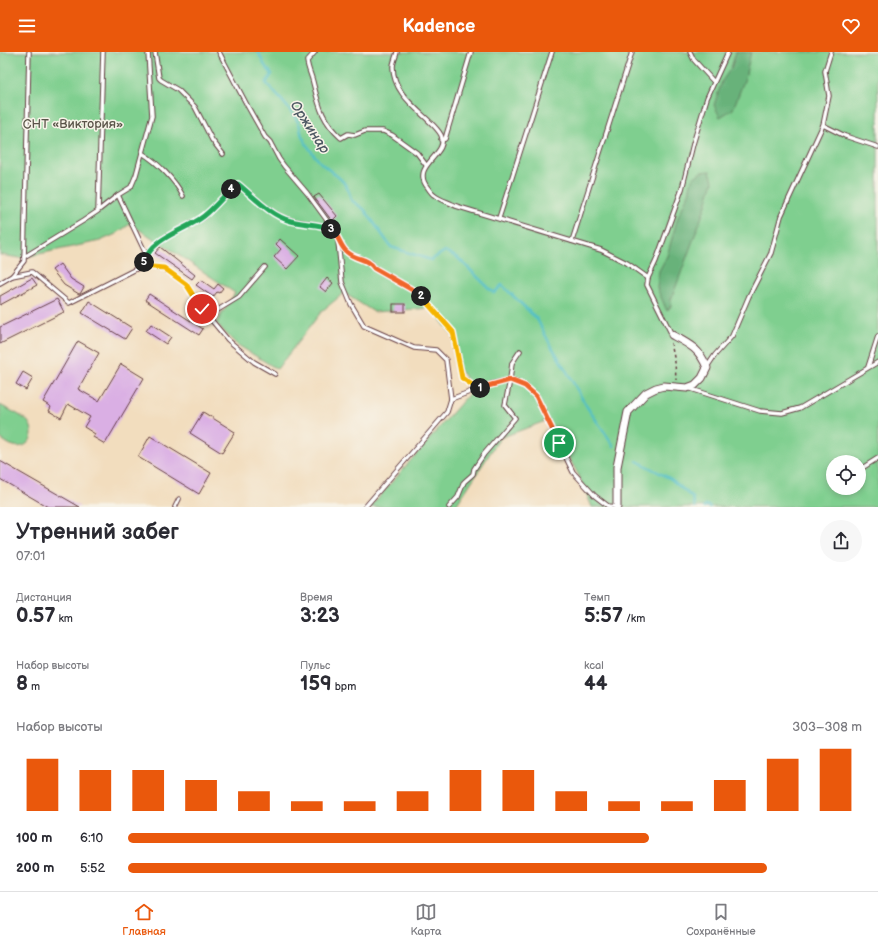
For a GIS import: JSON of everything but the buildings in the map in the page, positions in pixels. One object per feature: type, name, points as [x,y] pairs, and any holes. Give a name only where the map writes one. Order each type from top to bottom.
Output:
[{"type":"street","points":[[618,507],[617,467],[628,412],[646,393],[656,388],[687,388],[696,385],[702,378],[706,368],[702,357],[691,345],[671,337]]},
{"type":"lane","points":[[12,276],[24,261],[29,52]]},
{"type":"lane","points":[[98,211],[103,52]]},
{"type":"lane","points":[[24,257],[83,221],[131,187],[152,116],[148,52]]},
{"type":"lane","points":[[155,52],[159,78],[180,92],[195,107],[212,140],[223,154]]},
{"type":"lane","points":[[219,52],[248,108],[279,159],[308,193],[334,231],[338,241],[342,282],[351,304],[364,326],[414,348],[436,350],[446,360],[451,399],[447,412],[365,507]]},
{"type":"lane","points":[[315,52],[307,61],[308,69],[319,106],[326,122],[334,132],[341,138],[348,134],[355,135],[364,131],[383,131],[392,135],[417,152],[426,165]]},
{"type":"lane","points":[[397,52],[393,66],[395,78],[401,92],[410,105],[434,126],[441,136],[441,145],[435,156],[426,165],[423,174],[424,184],[434,195],[456,206],[601,250],[627,263],[648,278]]},
{"type":"lane","points":[[441,140],[445,139],[471,52]]},
{"type":"lane","points":[[499,218],[552,52]]},
{"type":"lane","points":[[572,241],[632,52]]},
{"type":"lane","points":[[690,52],[694,60],[714,82]]},
{"type":"lane","points":[[671,337],[647,285],[648,278],[669,227],[682,189],[693,144],[714,82],[728,52]]},
{"type":"lane","points":[[706,368],[715,355],[732,336],[770,253],[781,216],[823,125],[829,96],[824,71],[831,52]]},
{"type":"lane","points":[[823,125],[845,136],[878,147]]},
{"type":"lane","points":[[142,153],[152,158],[164,168],[180,189],[183,196]]},
{"type":"lane","points":[[142,266],[146,254],[164,238],[204,216],[233,187],[238,184],[269,210],[283,218],[293,222],[327,227],[334,231]]},
{"type":"lane","points":[[118,195],[146,254]]},
{"type":"lane","points":[[338,241],[348,253],[367,261],[374,268],[418,293],[453,332],[462,378],[478,389]]},
{"type":"lane","points":[[0,283],[12,276],[32,272],[70,303],[142,266],[164,268],[186,284],[208,316],[228,340],[254,362],[275,374]]},
{"type":"lane","points":[[208,316],[239,297],[265,267]]},
{"type":"lane","points":[[868,367],[878,336]]},
{"type":"lane","points":[[449,507],[458,496],[464,482],[473,474],[474,469],[484,454],[515,418],[504,405],[510,380],[512,363],[520,351]]},
{"type":"lane","points":[[687,388],[760,411],[782,413],[800,408],[878,362]]},
{"type":"lane","points":[[451,399],[478,389],[510,380],[525,386],[536,396],[573,472],[595,496],[608,506],[618,507]]},
{"type":"lane","points":[[866,466],[878,458]]},
{"type":"lane","points":[[175,507],[179,499]]},
{"type":"path","points":[[671,337],[676,362],[677,379],[672,387]]},
{"type":"green space","name":"СНТ «Виктория»","points":[[0,52],[878,52],[878,507],[592,507],[579,476],[548,420],[500,438],[455,507],[370,507],[474,388],[455,365],[455,338],[431,308],[374,312],[344,293],[322,311],[277,369],[236,344],[216,323],[235,293],[130,224],[116,234],[100,241],[20,258],[0,255]]},
{"type":"green space","points":[[736,52],[751,52],[745,78],[733,109],[720,117],[714,105],[722,81],[731,68]]},
{"type":"green space","points":[[710,171],[713,181],[705,208],[671,300],[671,306],[667,311],[657,288],[659,271],[667,256],[678,217],[689,193],[692,179],[701,172]]},
{"type":"green space","points":[[0,405],[20,416],[29,423],[32,432],[30,440],[27,444],[19,447],[14,446],[8,444],[0,438]]},
{"type":"waterway","name":"Оржинар","points":[[258,52],[265,66],[272,74],[266,83],[293,114],[300,125],[302,136],[310,149],[319,161],[343,182],[349,192],[351,200],[364,209],[391,247],[431,260],[445,251],[458,258],[494,293],[502,285],[537,319],[587,407],[614,446]]},
{"type":"waterway","points":[[637,461],[671,479],[693,498],[695,507]]},
{"type":"waterway","points":[[704,507],[707,505],[710,507]]},
{"type":"route","points":[[202,309],[186,284],[164,268],[142,266],[146,254],[164,238],[204,216],[233,187],[238,184],[269,210],[283,218],[293,222],[327,227],[334,231],[338,241],[348,253],[363,259],[393,280],[418,293],[453,332],[462,378],[478,389],[491,384],[510,380],[525,386],[536,396],[559,443]]}]
